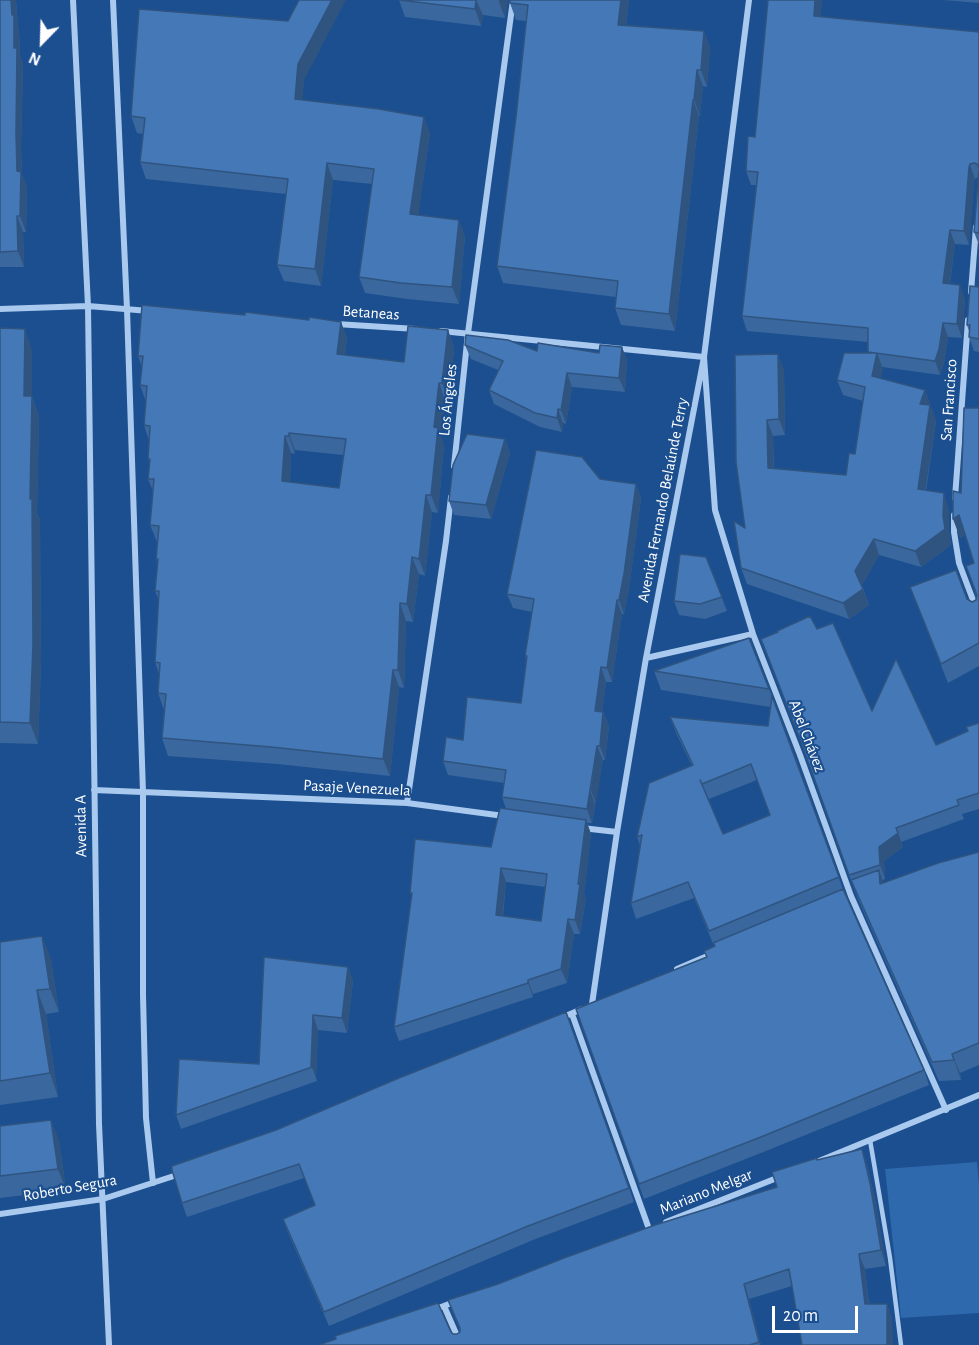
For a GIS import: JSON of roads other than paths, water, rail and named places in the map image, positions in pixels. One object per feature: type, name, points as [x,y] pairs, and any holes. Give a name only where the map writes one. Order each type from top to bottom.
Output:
[{"type":"street","name":"Avenida A","points":[[73,0],[88,306],[99,1124],[109,1345]]},
{"type":"street","points":[[113,0],[127,309],[143,792],[145,1096],[153,1183]]},
{"type":"street","name":"Los Ángeles","points":[[454,471],[468,333],[513,0]]},
{"type":"street","name":"Avenida Fernando Belaúnde Terry","points":[[592,1004],[617,832],[646,658],[704,357],[749,0]]},
{"type":"street","points":[[970,298],[976,217]]},
{"type":"street","points":[[0,309],[88,306],[151,311]]},
{"type":"street","name":"San Francisco","points":[[969,310],[954,532],[959,563],[979,616]]},
{"type":"street","name":"Betaneas","points":[[327,323],[421,330]]},
{"type":"street","points":[[433,330],[704,357]]},
{"type":"street","name":"Abel Chávez","points":[[704,357],[715,510],[753,634],[851,896],[946,1110]]},
{"type":"street","points":[[407,803],[451,495]]},
{"type":"street","points":[[646,658],[753,634]]},
{"type":"street","name":"Pasaje Venezuela","points":[[94,790],[407,803],[512,818]]},
{"type":"street","points":[[571,826],[617,832]]},
{"type":"street","points":[[840,901],[862,893]]},
{"type":"street","points":[[668,973],[722,950]]},
{"type":"street","points":[[550,1022],[603,1000]]},
{"type":"street","points":[[572,1014],[649,1229]]},
{"type":"street","points":[[815,1162],[979,1095]]},
{"type":"street","name":"Mariano Melgar","points":[[638,1233],[793,1171]]},
{"type":"street","name":"Roberto Segura","points":[[0,1214],[103,1199],[184,1172]]},
{"type":"street","points":[[423,1314],[466,1298]]},
{"type":"street","points":[[444,1306],[461,1345]]},
{"type":"lane","points":[[870,1140],[890,1258],[901,1345]]}]
